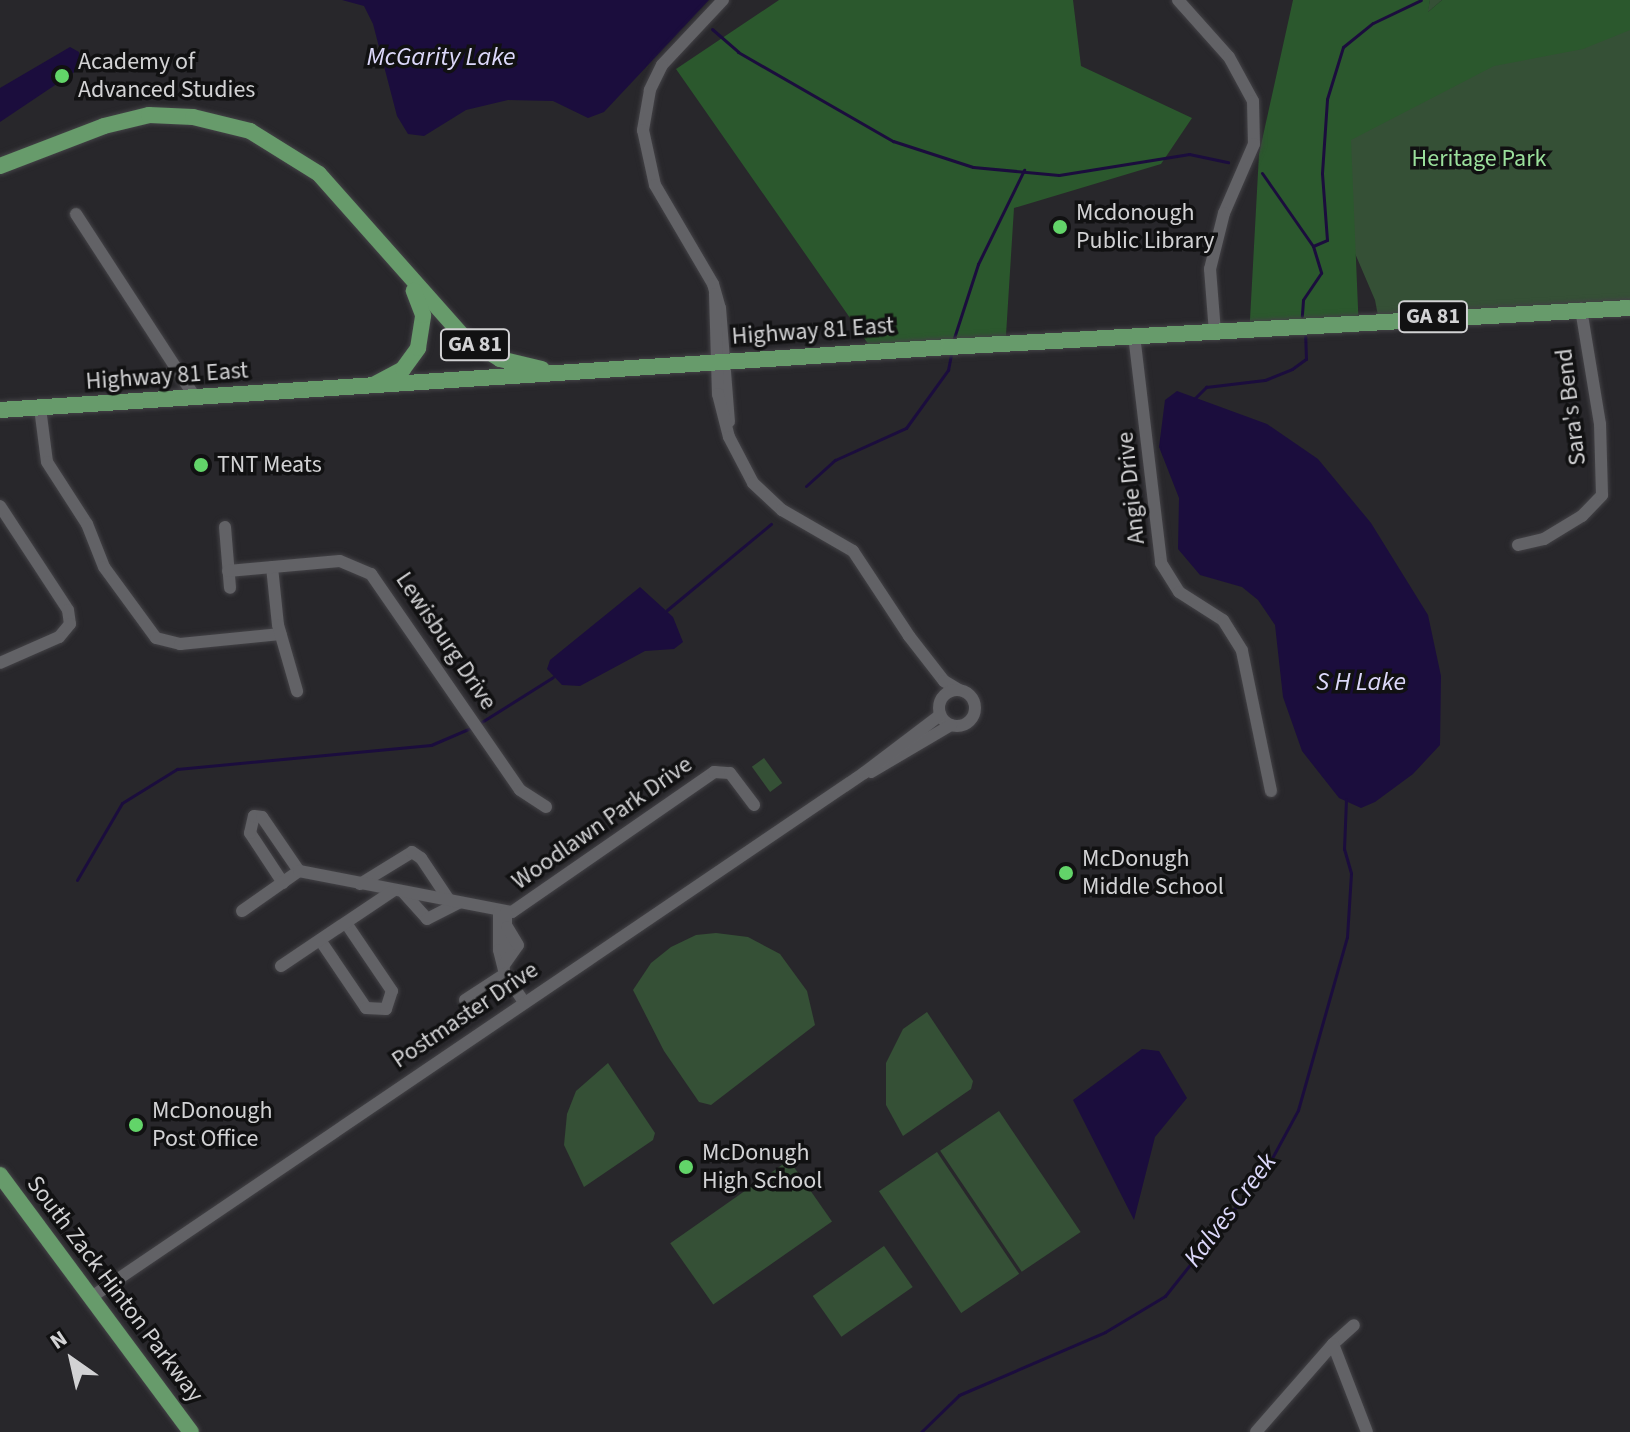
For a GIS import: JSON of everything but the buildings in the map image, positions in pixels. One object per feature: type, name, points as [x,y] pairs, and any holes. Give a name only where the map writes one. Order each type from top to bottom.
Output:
[{"type":"main road","name":"GA 81","points":[[0,166],[104,126],[149,115],[222,123],[271,141],[319,174],[452,326],[485,351],[521,365],[565,373]]},
{"type":"main road","points":[[366,388],[403,369],[418,348],[423,315],[408,278]]},
{"type":"main road","name":"Highway 81 East","points":[[0,410],[1134,335],[1630,308]]},
{"type":"main road","name":"South Zack Hinton Parkway","points":[[0,1175],[93,1296],[191,1432]]},
{"type":"street","points":[[723,0],[662,65],[650,90],[643,130],[655,185],[709,273],[715,294],[729,437],[753,483],[771,502],[853,551],[934,679],[940,708],[951,725]]},
{"type":"street","points":[[1178,0],[1229,57],[1253,101],[1254,144],[1224,213],[1210,269],[1215,332]]},
{"type":"street","points":[[76,214],[195,397]]},
{"type":"street","name":"Sara's Bend","points":[[1518,545],[1544,539],[1582,516],[1602,495],[1600,424],[1581,309]]},
{"type":"street","name":"Angie Drive","points":[[1134,335],[1161,563],[1179,592],[1223,620],[1242,651],[1271,791]]},
{"type":"street","points":[[40,408],[47,462],[91,530],[104,567],[156,638],[180,644],[281,634]]},
{"type":"street","points":[[0,506],[68,610],[70,624],[59,637],[0,664]]},
{"type":"street","points":[[225,527],[230,588]]},
{"type":"street","name":"Lewisburg Drive","points":[[228,571],[346,562],[376,578],[520,790],[546,807]]},
{"type":"street","points":[[272,567],[281,634],[297,691]]},
{"type":"street","points":[[864,773],[877,771],[951,725],[966,724],[974,714],[974,700],[944,681],[909,636]]},
{"type":"street","points":[[864,773],[959,690]]},
{"type":"street","name":"Woodlawn Park Drive","points":[[299,871],[503,912],[535,900],[714,772],[730,773],[754,805]]},
{"type":"street","name":"Postmaster Drive","points":[[93,1296],[864,773]]},
{"type":"street","points":[[242,911],[283,883],[299,871],[262,817],[254,815],[249,832],[283,883]]},
{"type":"street","points":[[281,966],[399,891],[424,919],[436,918],[454,901],[421,858],[412,852],[360,884]]},
{"type":"street","name":"Woodlawn Park Drive","points":[[503,912],[507,927],[505,969]]},
{"type":"street","name":"Woodlawn Park Drive","points":[[503,912],[499,950],[505,969],[524,1002]]},
{"type":"street","points":[[320,940],[366,1008],[385,1010],[392,991],[346,923]]},
{"type":"street","points":[[465,1000],[505,969]]},
{"type":"street","points":[[1256,1432],[1333,1344],[1354,1325]]},
{"type":"street","points":[[1333,1344],[1367,1432]]},
{"type":"green space","points":[[779,0],[1073,0],[1081,66],[1192,118],[1161,164],[1014,208],[1005,351],[878,358],[676,69]]},
{"type":"green space","points":[[1293,0],[1430,0],[1428,12],[1442,0],[1630,0],[1630,30],[1583,49],[1494,66],[1351,140],[1359,332],[1249,338],[1259,154]]},
{"type":"green space","name":"Heritage Park","points":[[1430,0],[1442,0],[1428,12],[1630,0],[1630,303],[1379,321],[1375,300],[1288,97],[1427,14]]},
{"type":"green space","points":[[764,758],[782,783],[770,792],[752,767]]},
{"type":"green space","points":[[716,933],[748,937],[780,954],[807,991],[815,1025],[711,1105],[699,1102],[664,1051],[633,990],[651,963],[671,947],[696,935]]},
{"type":"green space","points":[[927,1012],[973,1081],[971,1089],[903,1136],[886,1105],[886,1063],[903,1029]]},
{"type":"green space","points":[[608,1063],[655,1133],[653,1140],[584,1187],[564,1145],[567,1114],[576,1091]]},
{"type":"green space","points":[[999,1111],[1081,1232],[1022,1272],[940,1151]]},
{"type":"green space","points":[[937,1152],[1019,1274],[961,1313],[879,1191]]},
{"type":"green space","points":[[789,1160],[832,1221],[713,1305],[670,1243]]},
{"type":"green space","points":[[884,1246],[913,1287],[841,1337],[813,1296]]},
{"type":"water","name":"McGarity Lake","points":[[342,0],[709,0],[604,112],[588,118],[553,101],[508,100],[466,110],[424,136],[408,134],[397,116],[373,24],[364,6]]},
{"type":"water","points":[[70,47],[79,52],[82,67],[0,122],[0,88]]},
{"type":"water","name":"S H Lake","points":[[1177,391],[1267,424],[1318,459],[1371,523],[1428,615],[1441,676],[1440,745],[1413,774],[1375,802],[1361,808],[1339,798],[1302,751],[1283,697],[1275,625],[1258,600],[1242,587],[1200,575],[1178,549],[1179,498],[1159,447],[1165,400]]},
{"type":"water","points":[[640,587],[673,617],[683,642],[674,649],[645,651],[580,686],[562,685],[547,669],[550,660]]},
{"type":"water","points":[[1142,1049],[1159,1051],[1187,1098],[1155,1137],[1134,1220],[1073,1100]]},
{"type":"waterway","name":"Kalves Creek","points":[[1313,246],[1327,240],[1322,173],[1327,99],[1343,47],[1373,23],[1421,0]]},
{"type":"waterway","points":[[712,29],[738,52],[893,141],[973,167],[1059,175],[1189,154],[1228,162]]},
{"type":"waterway","points":[[954,338],[978,264],[1024,170]]},
{"type":"waterway","points":[[1262,173],[1313,246],[1321,273],[1303,300],[1302,316]]},
{"type":"waterway","name":"Kalves Creek","points":[[1195,398],[1206,387],[1265,380],[1292,369],[1306,359],[1305,336]]},
{"type":"waterway","points":[[806,486],[835,460],[906,428],[948,370],[951,355]]},
{"type":"waterway","points":[[667,610],[771,524]]},
{"type":"waterway","points":[[480,723],[553,677]]},
{"type":"waterway","points":[[77,880],[122,803],[177,769],[431,745],[473,727]]},
{"type":"waterway","name":"Kalves Creek","points":[[921,1432],[959,1395],[1105,1332],[1165,1296],[1266,1169],[1298,1110],[1347,937],[1351,873],[1344,849],[1346,799]]},
{"type":"place","name":"Academy of Advanced Studies","points":[[62,76]]},
{"type":"place","name":"Mcdonough Public Library","points":[[1060,227]]},
{"type":"place","name":"TNT Meats","points":[[201,465]]},
{"type":"place","name":"McDonugh Middle School","points":[[1066,873]]},
{"type":"place","name":"McDonough Post Office","points":[[136,1125]]},
{"type":"place","name":"McDonugh High School","points":[[686,1167]]}]
